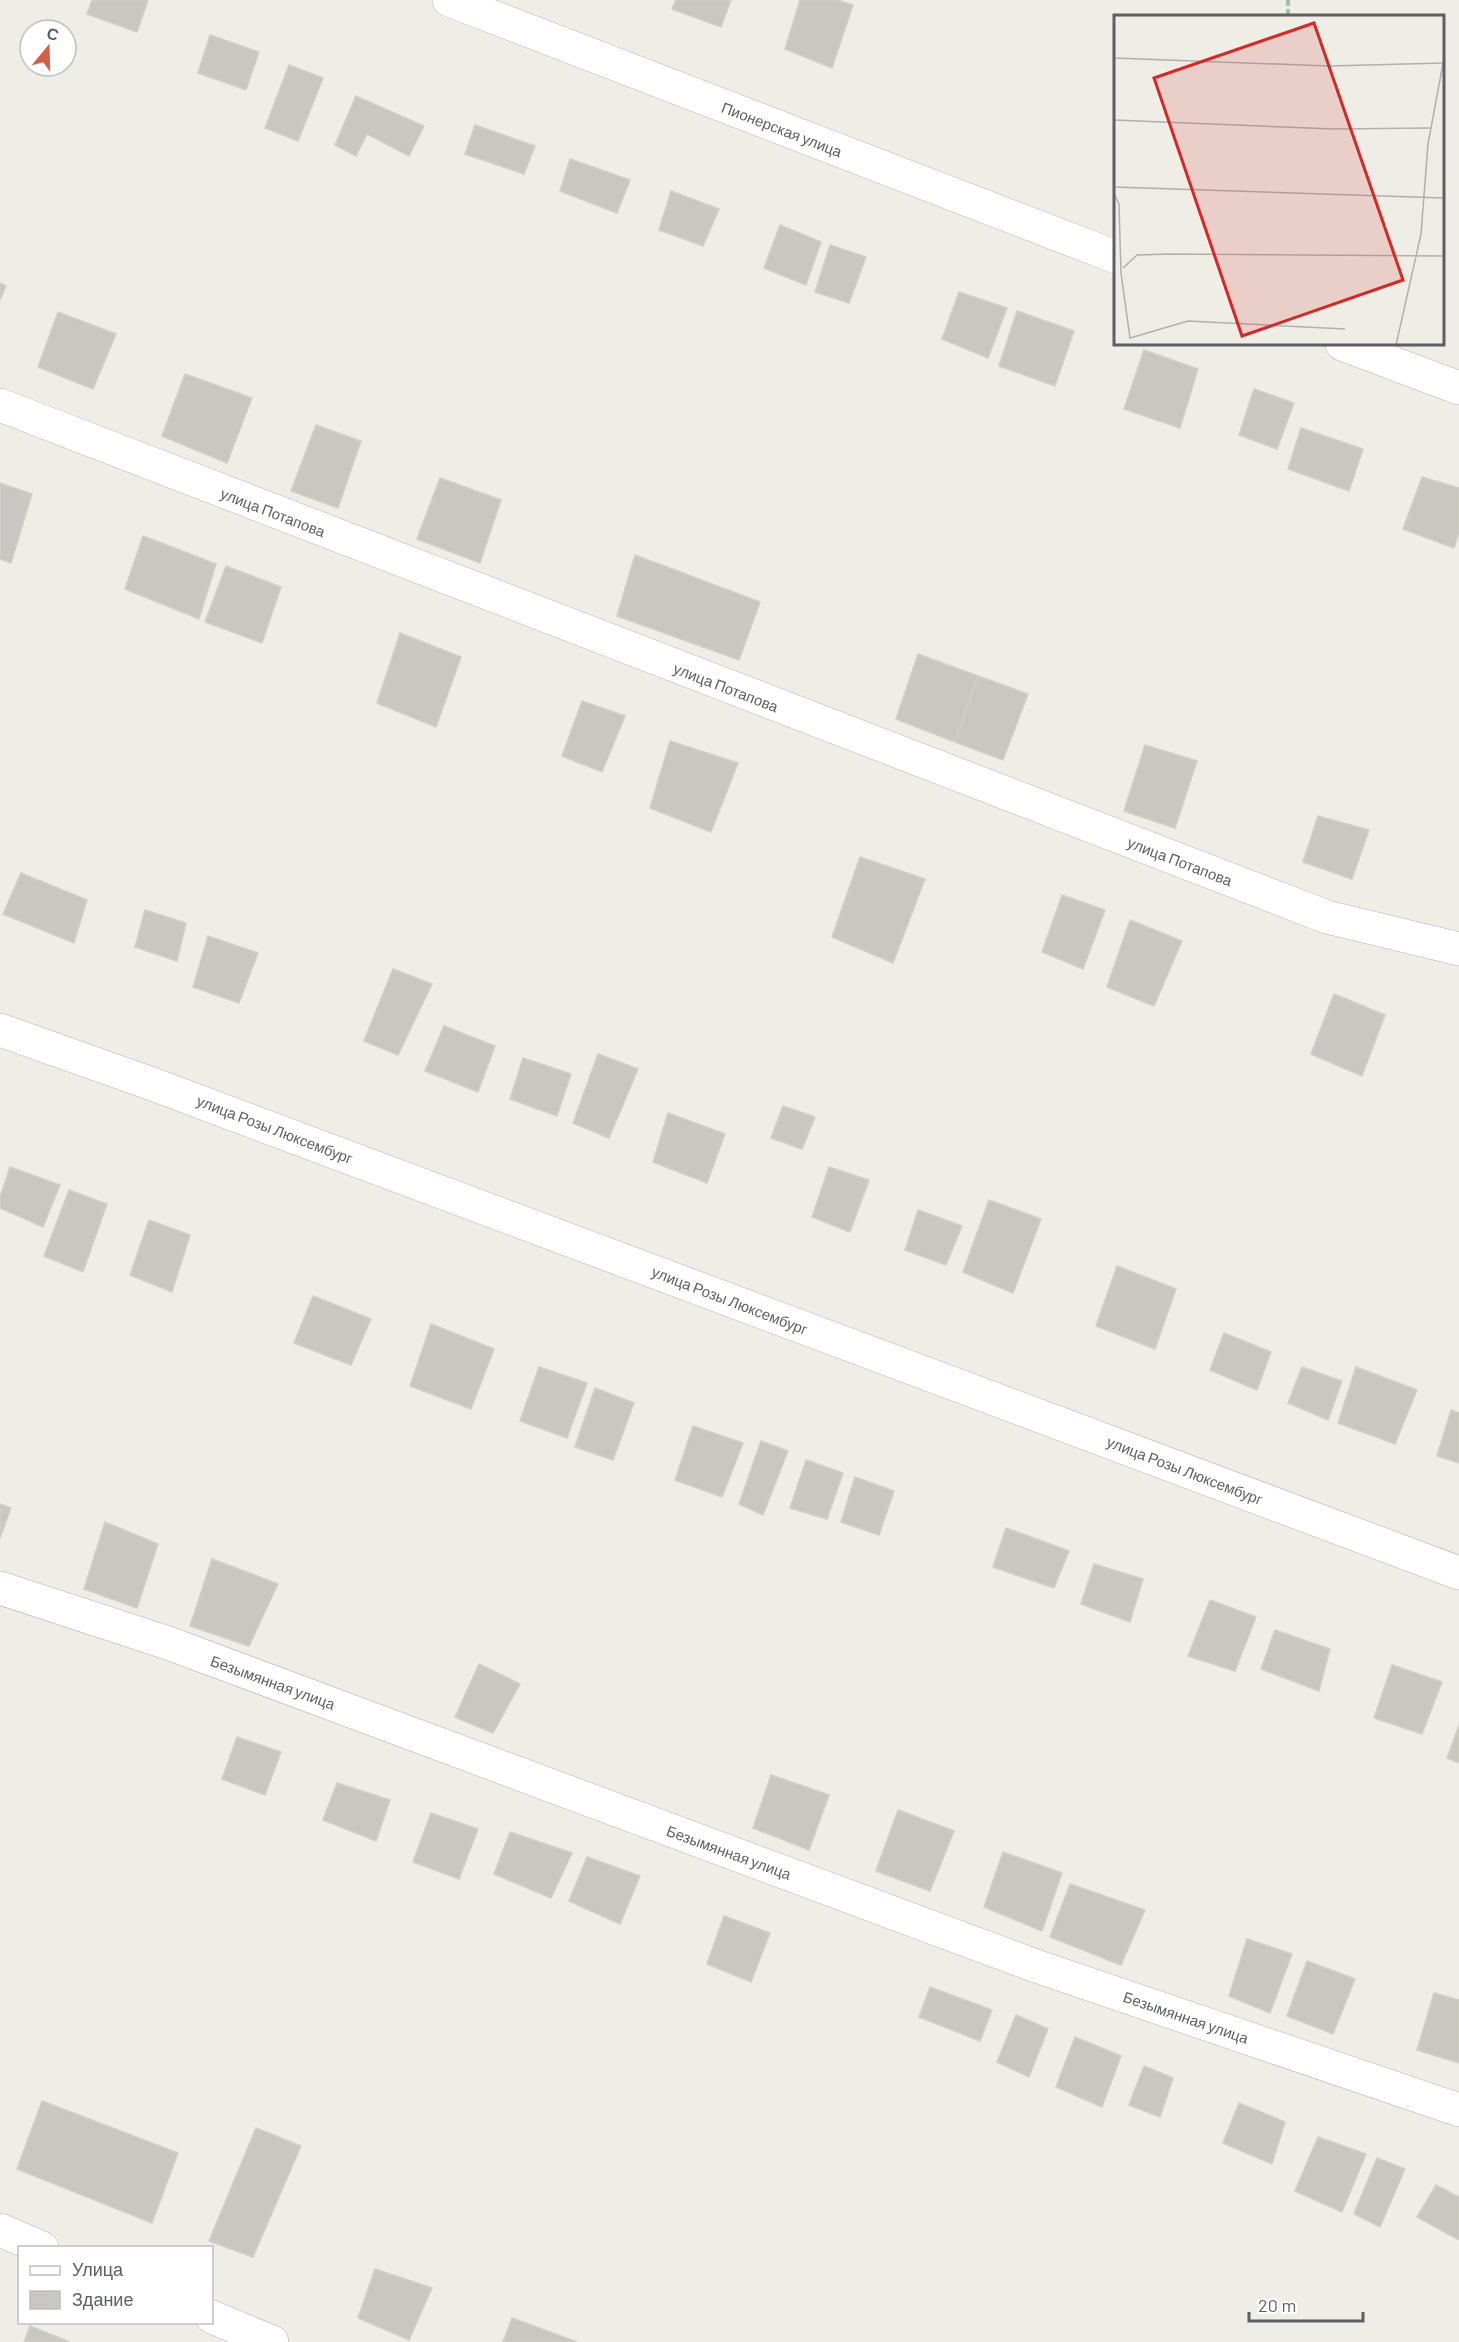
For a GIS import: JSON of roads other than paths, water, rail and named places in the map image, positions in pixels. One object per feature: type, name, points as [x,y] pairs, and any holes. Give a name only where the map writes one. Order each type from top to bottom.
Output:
[{"type":"street","name":"Пионерская улица","points":[[449,0],[1114,256]]},
{"type":"street","points":[[1345,345],[1459,388]]},
{"type":"street","name":"улица Потапова","points":[[0,405],[479,592],[1327,917],[1459,949]]},
{"type":"street","name":"улица Розы Люксембург","points":[[0,1030],[155,1084],[1459,1573]]},
{"type":"street","name":"Безымянная улица","points":[[0,1588],[168,1643],[1033,1965],[1459,2110]]},
{"type":"street","points":[[0,2230],[40,2246]]},
{"type":"street","points":[[213,2317],[273,2342]]}]
